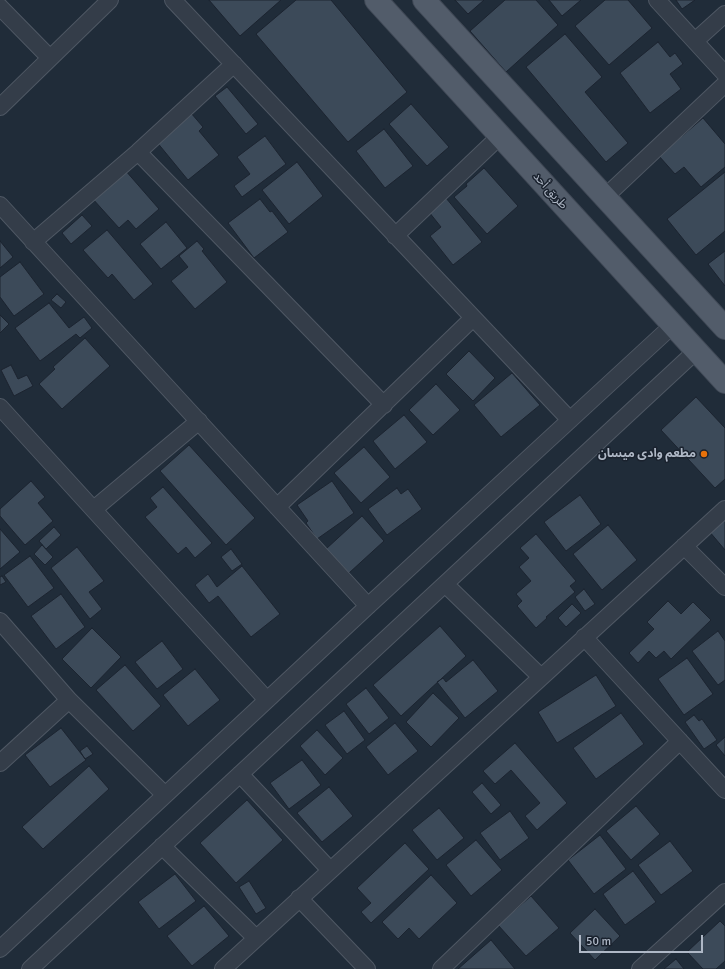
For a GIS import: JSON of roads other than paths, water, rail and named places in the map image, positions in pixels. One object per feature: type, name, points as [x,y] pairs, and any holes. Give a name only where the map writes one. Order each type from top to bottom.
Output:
[{"type":"main road","name":"طريق أحد","points":[[376,0],[725,382]]},
{"type":"main road","points":[[424,0],[725,328]]},
{"type":"street","points":[[0,107],[110,0]]},
{"type":"street","points":[[172,0],[570,420]]},
{"type":"street","points":[[657,0],[723,69]]},
{"type":"street","points":[[0,7],[50,58]]},
{"type":"street","points":[[695,41],[725,14]]},
{"type":"street","points":[[33,242],[138,152],[234,64]]},
{"type":"street","points":[[605,197],[725,84]]},
{"type":"street","points":[[395,236],[500,136]]},
{"type":"street","points":[[138,152],[384,405]]},
{"type":"street","points":[[0,205],[368,606]]},
{"type":"street","points":[[277,507],[473,318]]},
{"type":"street","points":[[0,949],[368,606],[673,325]]},
{"type":"street","points":[[30,969],[696,351]]},
{"type":"street","points":[[0,407],[267,700]]},
{"type":"street","points":[[94,509],[199,421]]},
{"type":"street","points":[[223,969],[725,509]]},
{"type":"street","points":[[684,546],[725,587]]},
{"type":"street","points":[[445,584],[541,677]]},
{"type":"street","points":[[0,621],[69,700],[165,795]]},
{"type":"street","points":[[584,637],[725,790]]},
{"type":"street","points":[[0,763],[69,700]]},
{"type":"street","points":[[441,969],[680,741]]},
{"type":"street","points":[[240,774],[330,870]]},
{"type":"street","points":[[162,846],[256,938]]},
{"type":"street","points":[[640,969],[725,892]]},
{"type":"street","points":[[299,898],[367,969]]},
{"type":"place","name":"مطعم وادى ميسان","points":[[704,454]]}]
